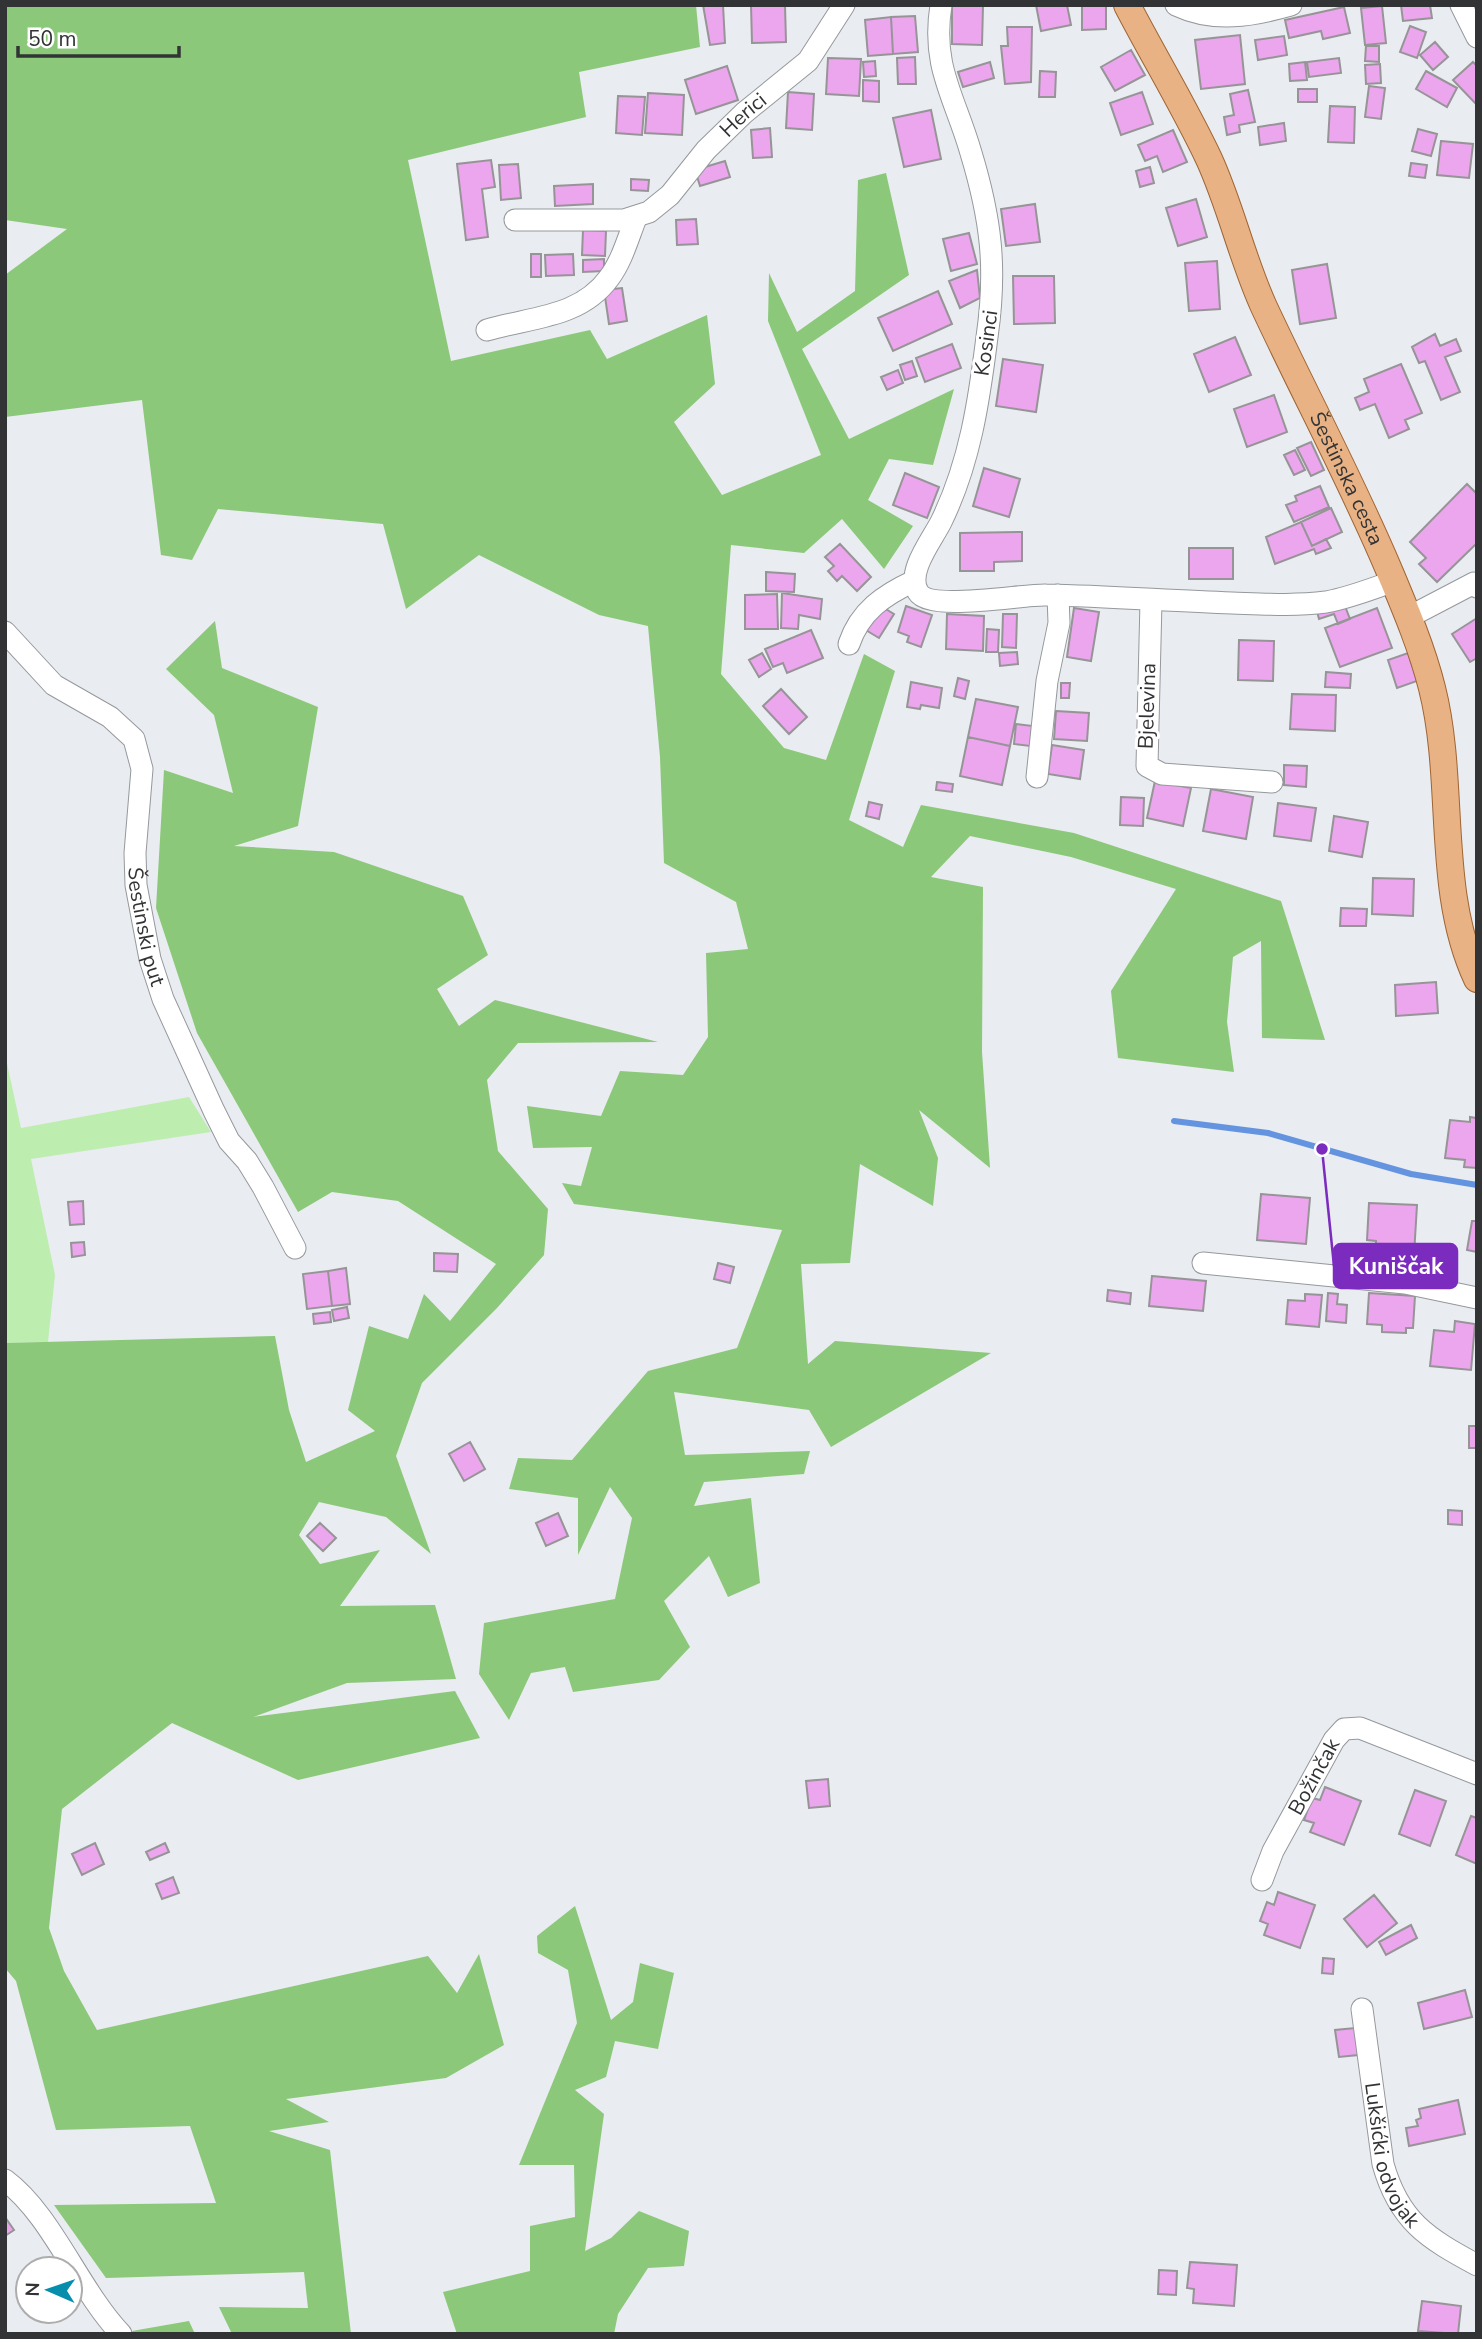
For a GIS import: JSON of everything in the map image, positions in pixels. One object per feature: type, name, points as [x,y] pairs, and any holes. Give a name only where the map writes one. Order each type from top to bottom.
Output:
[{"type":"main road","name":"Šestinska cesta","points":[[1127,5],[1167,73],[1204,148],[1264,306],[1347,473],[1409,617],[1432,688],[1444,757],[1455,905],[1465,949],[1477,979]]},
{"type":"street","name":"Herici","points":[[636,218],[660,204],[715,141],[807,61],[844,5]]},
{"type":"street","name":"Kosinci","points":[[914,581],[917,566],[942,520],[969,450],[994,274],[992,245],[978,174],[938,57],[941,5]]},
{"type":"street","points":[[1176,5],[1205,15],[1235,17],[1291,5]]},
{"type":"street","points":[[1461,5],[1477,37]]},
{"type":"street","points":[[487,330],[562,313],[594,295],[610,278],[636,218],[515,220]]},
{"type":"street","points":[[849,644],[868,610],[894,591],[914,581],[918,592],[924,598],[935,601],[1058,595],[1151,601],[1316,603],[1343,598],[1394,581]]},
{"type":"street","points":[[1409,617],[1474,583],[1477,587]]},
{"type":"street","points":[[1037,777],[1047,681],[1059,623],[1058,595]]},
{"type":"street","name":"Bjelevina","points":[[1151,601],[1147,766],[1162,774],[1272,782]]},
{"type":"street","name":"Šestinski put","points":[[5,632],[54,685],[110,717],[134,739],[142,769],[136,885],[150,959],[163,999],[229,1141],[258,1178],[295,1248]]},
{"type":"street","points":[[1203,1263],[1405,1283],[1477,1298]]},
{"type":"street","name":"Božinčak","points":[[1262,1880],[1273,1851],[1334,1740],[1344,1729],[1360,1728],[1477,1774]]},
{"type":"street","name":"Lukšićki odvojak","points":[[1362,2009],[1382,2164],[1388,2182],[1413,2225],[1427,2237],[1477,2265]]},
{"type":"street","points":[[5,2180],[31,2206],[104,2316],[121,2334]]},
{"type":"green space","points":[[5,5],[696,5],[700,47],[579,72],[586,117],[408,160],[451,361],[590,330],[607,359],[707,315],[715,384],[674,422],[722,495],[821,455],[768,321],[769,273],[797,332],[855,291],[858,180],[886,173],[909,275],[802,349],[849,439],[954,389],[933,465],[889,459],[868,500],[913,526],[884,569],[842,519],[804,553],[731,545],[721,674],[784,748],[826,760],[864,654],[895,671],[849,820],[903,847],[921,805],[1074,833],[1281,901],[1325,1040],[1262,1038],[1261,941],[1233,957],[1227,1022],[1234,1072],[1118,1058],[1111,991],[1176,889],[1071,857],[970,836],[931,877],[983,887],[982,1052],[990,1168],[919,1110],[938,1158],[933,1206],[860,1164],[850,1263],[801,1264],[808,1364],[835,1341],[991,1353],[831,1447],[809,1410],[674,1392],[685,1455],[810,1451],[804,1474],[704,1482],[694,1506],[751,1498],[760,1583],[728,1597],[709,1556],[664,1601],[690,1647],[659,1680],[573,1692],[565,1667],[531,1673],[509,1720],[479,1674],[484,1623],[615,1599],[632,1518],[610,1487],[578,1555],[578,1498],[509,1489],[518,1458],[572,1460],[648,1371],[737,1348],[782,1230],[574,1204],[562,1183],[581,1186],[592,1147],[533,1148],[527,1106],[601,1116],[620,1071],[683,1075],[708,1037],[706,953],[748,949],[736,902],[664,863],[660,757],[648,626],[599,615],[479,555],[406,609],[383,524],[218,509],[192,560],[161,555],[142,400],[5,417],[5,275],[67,229],[5,220]]},
{"type":"green space","points":[[215,621],[222,668],[318,707],[298,826],[234,846],[334,852],[463,896],[488,955],[437,989],[459,1026],[495,1000],[658,1042],[518,1043],[487,1080],[498,1151],[548,1209],[544,1255],[497,1308],[422,1383],[396,1456],[431,1554],[386,1517],[319,1502],[299,1535],[320,1564],[380,1550],[340,1606],[435,1605],[456,1679],[347,1683],[253,1717],[455,1691],[480,1738],[298,1780],[172,1723],[62,1809],[49,1928],[64,1971],[97,2030],[428,1956],[457,1993],[479,1954],[504,2045],[446,2078],[286,2099],[329,2122],[269,2131],[330,2150],[351,2334],[232,2334],[219,2307],[308,2308],[304,2272],[106,2278],[54,2205],[216,2203],[190,2126],[56,2130],[16,1981],[5,1968],[5,1343],[275,1336],[289,1410],[306,1462],[375,1431],[348,1410],[369,1326],[408,1339],[424,1294],[450,1321],[496,1264],[398,1201],[332,1192],[298,1212],[197,1033],[156,908],[164,770],[233,793],[214,715],[166,669]]},
{"type":"green space","points":[[5,1054],[21,1128],[189,1097],[211,1132],[31,1159],[55,1275],[48,1342],[5,1343]]},
{"type":"green space","points":[[575,1906],[611,2020],[633,2002],[640,1963],[674,1973],[658,2049],[615,2041],[606,2077],[575,2090],[604,2114],[585,2251],[611,2238],[639,2211],[689,2231],[684,2266],[648,2268],[618,2314],[614,2334],[457,2334],[443,2292],[530,2271],[530,2226],[575,2217],[574,2165],[519,2165],[577,2023],[568,1970],[538,1953],[537,1936]]},
{"type":"green space","points":[[189,2321],[195,2334],[135,2334],[132,2331]]},
{"type":"building","points":[[703,5],[723,5],[725,43],[710,45]]},
{"type":"building","points":[[751,5],[785,5],[786,42],[752,43]]},
{"type":"building","points":[[952,5],[983,6],[982,45],[952,44]]},
{"type":"building","points":[[1036,5],[1067,5],[1071,25],[1041,31]]},
{"type":"building","points":[[1082,5],[1106,5],[1106,29],[1082,30]]},
{"type":"building","points":[[1401,5],[1430,5],[1432,18],[1403,21]]},
{"type":"building","points":[[1382,6],[1386,43],[1365,45],[1361,8]]},
{"type":"building","points":[[1344,7],[1350,33],[1323,39],[1321,31],[1289,38],[1285,20]]},
{"type":"building","points":[[915,16],[918,52],[893,54],[891,17]]},
{"type":"building","points":[[891,17],[893,54],[868,56],[865,20]]},
{"type":"building","points":[[1410,26],[1426,32],[1417,58],[1400,52]]},
{"type":"building","points":[[1007,27],[1032,27],[1031,82],[1005,84],[1001,46],[1008,46]]},
{"type":"building","points":[[1240,35],[1245,84],[1201,89],[1195,40]]},
{"type":"building","points":[[1284,36],[1287,55],[1258,60],[1255,40]]},
{"type":"building","points":[[1435,42],[1448,57],[1433,70],[1420,55]]},
{"type":"building","points":[[1366,46],[1379,46],[1379,62],[1365,61]]},
{"type":"building","points":[[1131,50],[1145,75],[1115,91],[1101,67]]},
{"type":"building","points":[[915,57],[916,84],[898,84],[897,58]]},
{"type":"building","points":[[828,58],[861,59],[859,96],[826,94]]},
{"type":"building","points":[[1339,58],[1341,73],[1309,77],[1307,62]]},
{"type":"building","points":[[875,61],[876,76],[864,77],[863,62]]},
{"type":"building","points":[[990,62],[994,78],[963,87],[958,72]]},
{"type":"building","points":[[1305,62],[1307,80],[1290,81],[1289,64]]},
{"type":"building","points":[[1473,62],[1477,66],[1477,105],[1453,80]]},
{"type":"building","points":[[1380,64],[1381,83],[1366,84],[1365,65]]},
{"type":"building","points":[[727,66],[738,100],[696,114],[685,80]]},
{"type":"building","points":[[1040,71],[1056,72],[1055,97],[1039,97]]},
{"type":"building","points":[[1426,71],[1457,88],[1447,107],[1416,89]]},
{"type":"building","points":[[863,80],[879,81],[879,102],[863,101]]},
{"type":"building","points":[[1369,86],[1385,88],[1381,119],[1365,117]]},
{"type":"building","points":[[1298,89],[1317,89],[1317,102],[1298,102]]},
{"type":"building","points":[[1248,90],[1255,122],[1239,125],[1240,132],[1227,135],[1224,117],[1234,115],[1230,94]]},
{"type":"building","points":[[788,92],[814,94],[812,130],[786,128]]},
{"type":"building","points":[[1142,92],[1153,124],[1121,135],[1110,103]]},
{"type":"building","points":[[648,93],[684,95],[682,135],[645,133]]},
{"type":"building","points":[[618,96],[645,97],[642,135],[616,133]]},
{"type":"building","points":[[1330,106],[1355,107],[1354,143],[1328,142]]},
{"type":"building","points":[[931,110],[941,159],[904,167],[893,118]]},
{"type":"building","points":[[1284,123],[1286,141],[1260,145],[1258,127]]},
{"type":"building","points":[[770,128],[772,157],[753,158],[751,130]]},
{"type":"building","points":[[1418,129],[1437,134],[1431,156],[1412,151]]},
{"type":"building","points":[[1173,130],[1187,162],[1163,172],[1157,156],[1145,161],[1138,145]]},
{"type":"building","points":[[1441,141],[1473,144],[1469,178],[1437,175]]},
{"type":"building","points":[[491,160],[495,187],[482,189],[488,237],[466,240],[457,164]]},
{"type":"building","points":[[725,161],[730,177],[700,186],[695,170]]},
{"type":"building","points":[[1411,163],[1427,165],[1425,178],[1409,176]]},
{"type":"building","points":[[518,164],[521,198],[501,200],[499,165]]},
{"type":"building","points":[[1150,167],[1154,183],[1140,187],[1136,171]]},
{"type":"building","points":[[631,179],[649,180],[648,191],[631,190]]},
{"type":"building","points":[[593,184],[593,204],[555,206],[554,186]]},
{"type":"building","points":[[1196,199],[1207,237],[1178,246],[1166,208]]},
{"type":"building","points":[[1035,204],[1040,242],[1006,246],[1001,209]]},
{"type":"building","points":[[696,219],[698,244],[677,245],[676,220]]},
{"type":"building","points":[[583,230],[606,231],[605,256],[582,255]]},
{"type":"building","points":[[969,233],[977,264],[951,271],[943,239]]},
{"type":"building","points":[[531,254],[541,254],[541,277],[531,277]]},
{"type":"building","points":[[573,254],[574,275],[546,276],[545,255]]},
{"type":"building","points":[[604,259],[604,271],[583,272],[583,260]]},
{"type":"building","points":[[1217,261],[1220,309],[1189,311],[1185,263]]},
{"type":"building","points":[[1327,264],[1336,318],[1300,324],[1292,270]]},
{"type":"building","points":[[977,270],[980,298],[960,308],[949,281]]},
{"type":"building","points":[[1013,276],[1054,276],[1055,323],[1014,324]]},
{"type":"building","points":[[622,288],[627,321],[609,324],[604,290]]},
{"type":"building","points":[[938,291],[952,324],[893,351],[878,318]]},
{"type":"building","points":[[1435,334],[1440,346],[1456,339],[1461,351],[1445,357],[1460,392],[1441,400],[1425,361],[1419,363],[1412,347]]},
{"type":"building","points":[[1235,337],[1251,375],[1209,392],[1194,354]]},
{"type":"building","points":[[952,344],[961,368],[925,382],[916,358]]},
{"type":"building","points":[[1003,359],[1043,365],[1036,412],[996,406]]},
{"type":"building","points":[[912,361],[917,376],[905,380],[900,365]]},
{"type":"building","points":[[1401,364],[1422,413],[1405,420],[1409,429],[1389,438],[1375,404],[1360,410],[1355,398],[1369,392],[1364,379]]},
{"type":"building","points":[[898,370],[903,383],[887,390],[881,377]]},
{"type":"building","points":[[1274,395],[1287,432],[1247,447],[1234,409]]},
{"type":"building","points":[[1311,442],[1324,470],[1311,476],[1297,448]]},
{"type":"building","points":[[1295,450],[1305,470],[1294,475],[1284,455]]},
{"type":"building","points":[[984,468],[1020,479],[1009,517],[973,506]]},
{"type":"building","points":[[905,473],[939,487],[927,518],[893,505]]},
{"type":"building","points":[[1467,484],[1477,494],[1477,543],[1437,582],[1419,564],[1426,558],[1410,542]]},
{"type":"building","points":[[1320,486],[1329,507],[1294,522],[1286,505],[1297,501],[1295,496]]},
{"type":"building","points":[[1331,508],[1342,532],[1312,546],[1301,522]]},
{"type":"building","points":[[1301,522],[1312,546],[1326,539],[1331,548],[1316,554],[1314,549],[1275,564],[1266,537]]},
{"type":"building","points":[[1022,532],[1022,561],[994,562],[994,571],[960,571],[960,533]]},
{"type":"building","points":[[840,544],[871,577],[857,591],[842,576],[837,581],[828,571],[834,566],[825,557]]},
{"type":"building","points":[[1189,548],[1233,548],[1233,579],[1189,579]]},
{"type":"building","points":[[766,572],[795,574],[794,592],[766,591]]},
{"type":"building","points":[[782,593],[822,599],[820,619],[799,615],[798,629],[781,628]]},
{"type":"building","points":[[777,594],[778,629],[745,629],[745,595]]},
{"type":"building","points":[[1343,601],[1350,619],[1338,624],[1334,614],[1319,619],[1316,608]]},
{"type":"building","points":[[879,605],[894,614],[879,638],[864,629]]},
{"type":"building","points":[[906,606],[932,615],[921,647],[907,642],[909,636],[898,632]]},
{"type":"building","points":[[1074,608],[1099,612],[1091,661],[1067,657]]},
{"type":"building","points":[[1377,608],[1392,648],[1340,667],[1325,628]]},
{"type":"building","points":[[947,614],[984,616],[983,651],[946,649]]},
{"type":"building","points":[[1003,614],[1017,614],[1016,648],[1002,647]]},
{"type":"building","points":[[1477,618],[1477,658],[1470,662],[1452,634]]},
{"type":"building","points":[[987,629],[999,630],[998,652],[986,652]]},
{"type":"building","points":[[811,630],[823,658],[787,673],[783,663],[773,667],[765,649]]},
{"type":"building","points":[[1239,640],[1274,641],[1273,681],[1238,680]]},
{"type":"building","points":[[1017,652],[1018,664],[1000,666],[999,653]]},
{"type":"building","points":[[762,653],[771,669],[759,677],[749,660]]},
{"type":"building","points":[[1408,653],[1417,681],[1397,688],[1388,660]]},
{"type":"building","points":[[1326,672],[1351,674],[1350,688],[1325,687]]},
{"type":"building","points":[[958,678],[969,681],[965,699],[954,696]]},
{"type":"building","points":[[911,682],[942,688],[939,708],[921,705],[920,709],[907,707]]},
{"type":"building","points":[[1061,683],[1070,683],[1069,698],[1061,698]]},
{"type":"building","points":[[781,689],[807,717],[789,734],[763,706]]},
{"type":"building","points":[[1292,694],[1336,695],[1335,731],[1290,729]]},
{"type":"building","points":[[976,699],[1018,707],[1010,746],[968,737]]},
{"type":"building","points":[[1056,711],[1089,713],[1087,741],[1054,739]]},
{"type":"building","points":[[1016,724],[1033,726],[1030,746],[1014,744]]},
{"type":"building","points":[[968,737],[1010,746],[1002,785],[960,776]]},
{"type":"building","points":[[1052,745],[1084,750],[1080,779],[1048,774]]},
{"type":"building","points":[[1284,765],[1307,766],[1306,787],[1284,785]]},
{"type":"building","points":[[1155,781],[1191,788],[1183,826],[1147,818]]},
{"type":"building","points":[[937,782],[953,784],[952,792],[936,790]]},
{"type":"building","points":[[1211,789],[1253,797],[1246,839],[1203,831]]},
{"type":"building","points":[[1121,797],[1144,798],[1143,826],[1120,825]]},
{"type":"building","points":[[869,802],[882,805],[879,819],[866,816]]},
{"type":"building","points":[[1278,803],[1316,808],[1311,841],[1274,836]]},
{"type":"building","points":[[1334,816],[1368,822],[1362,857],[1329,851]]},
{"type":"building","points":[[1373,878],[1414,879],[1413,916],[1372,914]]},
{"type":"building","points":[[1341,908],[1367,909],[1366,926],[1340,926]]},
{"type":"building","points":[[1436,982],[1438,1013],[1396,1016],[1395,985]]},
{"type":"building","points":[[1470,1117],[1477,1118],[1477,1168],[1464,1167],[1465,1160],[1445,1158],[1450,1120],[1470,1122]]},
{"type":"building","points":[[1261,1194],[1310,1198],[1306,1244],[1257,1240]]},
{"type":"building","points":[[83,1201],[84,1224],[70,1225],[68,1202]]},
{"type":"building","points":[[1369,1203],[1417,1205],[1414,1255],[1376,1253],[1376,1241],[1367,1240]]},
{"type":"building","points":[[1472,1221],[1477,1221],[1477,1252],[1467,1250]]},
{"type":"building","points":[[84,1242],[85,1255],[72,1257],[71,1243]]},
{"type":"building","points":[[434,1253],[458,1254],[457,1272],[434,1271]]},
{"type":"building","points":[[718,1263],[734,1267],[730,1283],[714,1279]]},
{"type":"building","points":[[346,1268],[350,1304],[332,1306],[328,1271]]},
{"type":"building","points":[[328,1271],[332,1306],[307,1309],[303,1274]]},
{"type":"building","points":[[1152,1276],[1206,1281],[1203,1311],[1149,1306]]},
{"type":"building","points":[[1108,1290],[1131,1293],[1130,1304],[1107,1301]]},
{"type":"building","points":[[1328,1293],[1338,1294],[1337,1304],[1347,1305],[1346,1323],[1326,1321]]},
{"type":"building","points":[[1369,1293],[1415,1296],[1413,1328],[1406,1328],[1406,1333],[1382,1332],[1382,1325],[1367,1324]]},
{"type":"building","points":[[1305,1294],[1322,1295],[1319,1327],[1286,1324],[1288,1300],[1305,1301]]},
{"type":"building","points":[[347,1307],[349,1318],[334,1321],[332,1310]]},
{"type":"building","points":[[330,1312],[331,1322],[314,1324],[313,1314]]},
{"type":"building","points":[[1455,1321],[1475,1324],[1471,1370],[1430,1366],[1434,1330],[1454,1332]]},
{"type":"building","points":[[1469,1426],[1477,1426],[1477,1448],[1469,1448]]},
{"type":"building","points":[[470,1442],[485,1469],[464,1481],[449,1454]]},
{"type":"building","points":[[1448,1510],[1462,1511],[1462,1525],[1448,1524]]},
{"type":"building","points":[[558,1513],[568,1536],[546,1546],[536,1523]]},
{"type":"building","points":[[320,1523],[336,1538],[323,1551],[307,1536]]},
{"type":"building","points":[[828,1779],[830,1806],[809,1808],[806,1781]]},
{"type":"building","points":[[1325,1787],[1361,1801],[1344,1845],[1310,1832],[1314,1823],[1304,1820],[1312,1798],[1320,1800]]},
{"type":"building","points":[[1415,1790],[1446,1801],[1430,1846],[1399,1834]]},
{"type":"building","points":[[1471,1816],[1477,1818],[1477,1864],[1456,1855]]},
{"type":"building","points":[[95,1843],[104,1864],[82,1875],[72,1854]]},
{"type":"building","points":[[165,1843],[169,1852],[150,1860],[146,1852]]},
{"type":"building","points":[[173,1877],[179,1893],[162,1899],[156,1884]]},
{"type":"building","points":[[1278,1892],[1315,1905],[1300,1948],[1264,1935],[1268,1924],[1260,1921],[1267,1902],[1274,1905]]},
{"type":"building","points":[[1374,1895],[1397,1923],[1367,1947],[1344,1919]]},
{"type":"building","points":[[1411,1925],[1417,1938],[1386,1955],[1379,1942]]},
{"type":"building","points":[[1323,1958],[1334,1959],[1333,1974],[1322,1973]]},
{"type":"building","points":[[1465,1990],[1472,2017],[1424,2029],[1418,2003]]},
{"type":"building","points":[[1355,2028],[1358,2055],[1339,2057],[1335,2030]]},
{"type":"building","points":[[1458,2100],[1465,2134],[1409,2146],[1406,2128],[1418,2126],[1416,2120],[1421,2118],[1419,2109]]},
{"type":"building","points":[[5,2217],[14,2230],[5,2236]]},
{"type":"building","points":[[1190,2262],[1237,2265],[1234,2306],[1193,2303],[1194,2289],[1187,2288]]},
{"type":"building","points":[[1159,2270],[1177,2271],[1176,2295],[1158,2294]]},
{"type":"building","points":[[1422,2301],[1461,2306],[1458,2334],[1418,2331]]},
{"type":"waterway","points":[[1174,1121],[1268,1133],[1411,1174],[1477,1185]]},
{"type":"place","name":"Kuniščak","points":[[1322,1149]]}]
